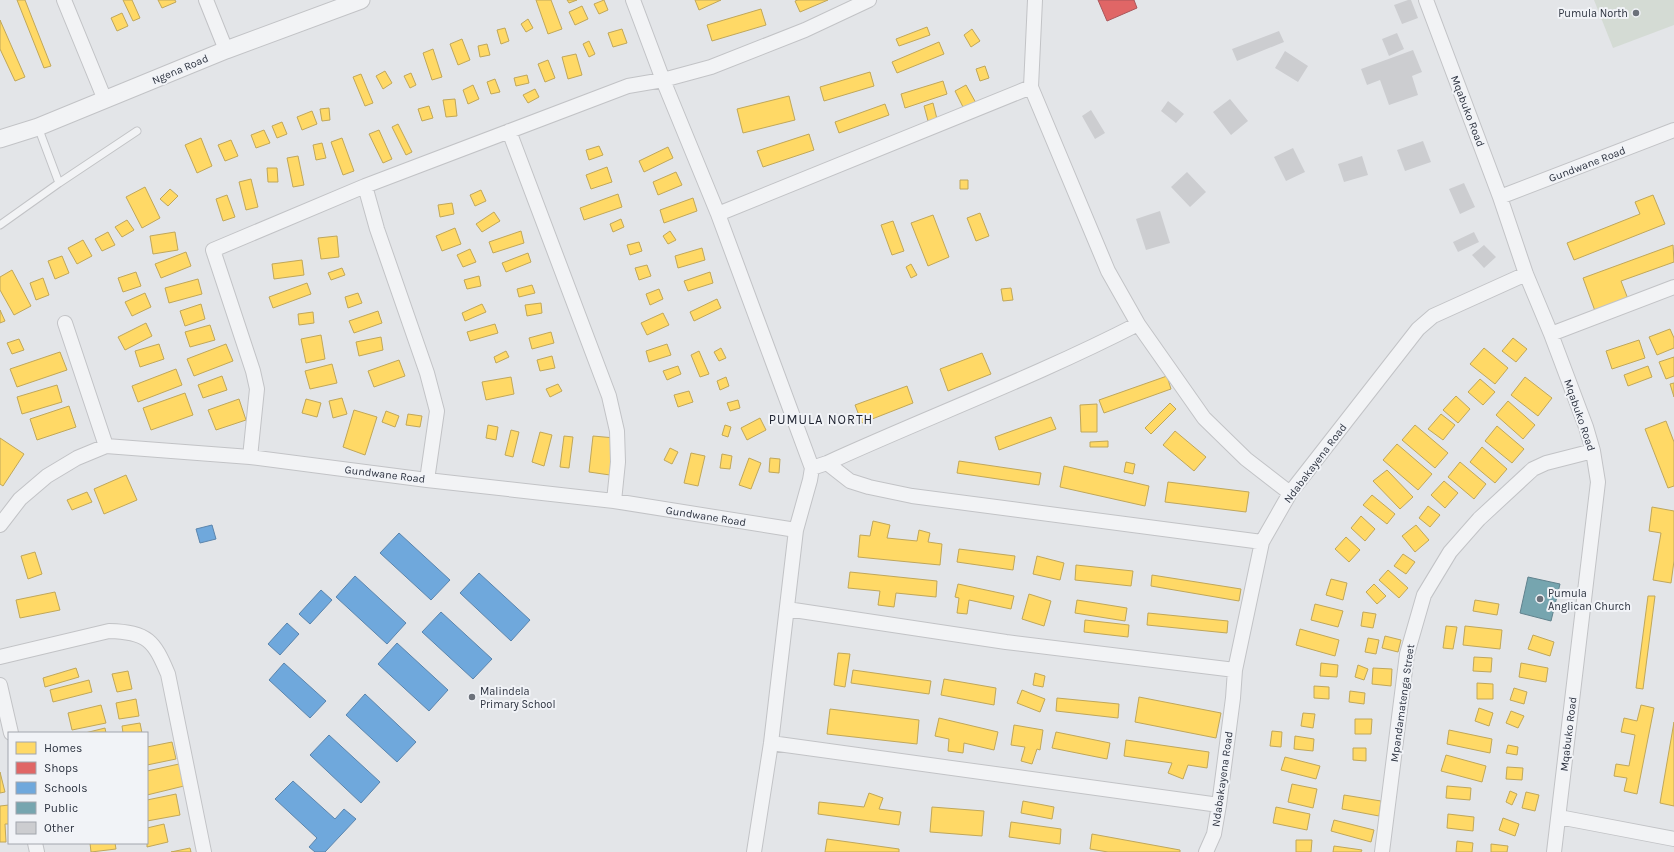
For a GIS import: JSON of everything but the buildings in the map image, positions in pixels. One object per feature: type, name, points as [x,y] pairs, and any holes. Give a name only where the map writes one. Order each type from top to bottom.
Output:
[{"type":"street","points":[[64,0],[105,100]]},
{"type":"street","points":[[206,0],[226,50]]},
{"type":"street","name":"Ngena Road","points":[[0,139],[38,127],[226,50],[360,0]]},
{"type":"street","points":[[633,0],[663,80],[718,214],[812,468],[796,530],[771,743],[754,852]]},
{"type":"street","points":[[250,457],[256,389],[253,371],[213,250],[366,186],[628,86],[663,80],[711,67],[805,30],[869,0]]},
{"type":"street","points":[[1035,0],[1031,88],[1108,271],[1138,324],[1204,418],[1246,459],[1290,494]]},
{"type":"street","name":"Mqabuko Road","points":[[1426,0],[1500,197],[1526,274],[1551,334],[1593,450],[1598,482],[1554,852]]},
{"type":"street","points":[[718,214],[1031,88]]},
{"type":"street","name":"Gundwane Road","points":[[1500,197],[1674,130]]},
{"type":"street","points":[[509,131],[609,396],[617,431],[618,462],[614,501]]},
{"type":"street","points":[[366,186],[377,229],[427,373],[437,411],[427,480]]},
{"type":"street","name":"Ndabakayena Road","points":[[1206,852],[1214,834],[1233,698],[1235,670],[1262,542],[1290,494],[1418,329],[1433,316],[1526,274]]},
{"type":"street","points":[[1551,334],[1674,287]]},
{"type":"street","points":[[65,323],[106,446]]},
{"type":"street","points":[[812,468],[827,463],[1082,353],[1138,324]]},
{"type":"street","name":"Gundwane Road","points":[[0,525],[20,499],[47,476],[77,458],[106,446],[250,457],[427,480],[614,501],[796,530]]},
{"type":"street","name":"Mpandamatenga Street","points":[[1382,852],[1407,654],[1424,595],[1450,552],[1479,519],[1532,469],[1546,463],[1593,450]]},
{"type":"street","points":[[827,463],[850,481],[869,487],[912,496],[1262,542]]},
{"type":"street","points":[[787,609],[1006,642],[1235,670]]},
{"type":"street","points":[[0,657],[110,631],[127,631],[145,637],[158,651],[168,674],[204,852]]},
{"type":"street","points":[[0,685],[11,732]]},
{"type":"street","points":[[771,743],[1219,805]]},
{"type":"street","points":[[1558,818],[1674,839]]},
{"type":"lane","points":[[38,127],[59,183]]},
{"type":"lane","points":[[0,225],[59,183],[137,131]]},
{"type":"shaded area","name":"Pumula North","points":[[1594,0],[1674,0],[1674,25],[1613,48]]},
{"type":"place","name":"Pumula North","points":[[1636,13]]},
{"type":"place","name":"Pumula Anglican Church","points":[[1540,599]]},
{"type":"place","name":"Malindela Primary School","points":[[472,697]]},
{"type":"district","name":"PUMULA NORTH","points":[[821,419]]}]
